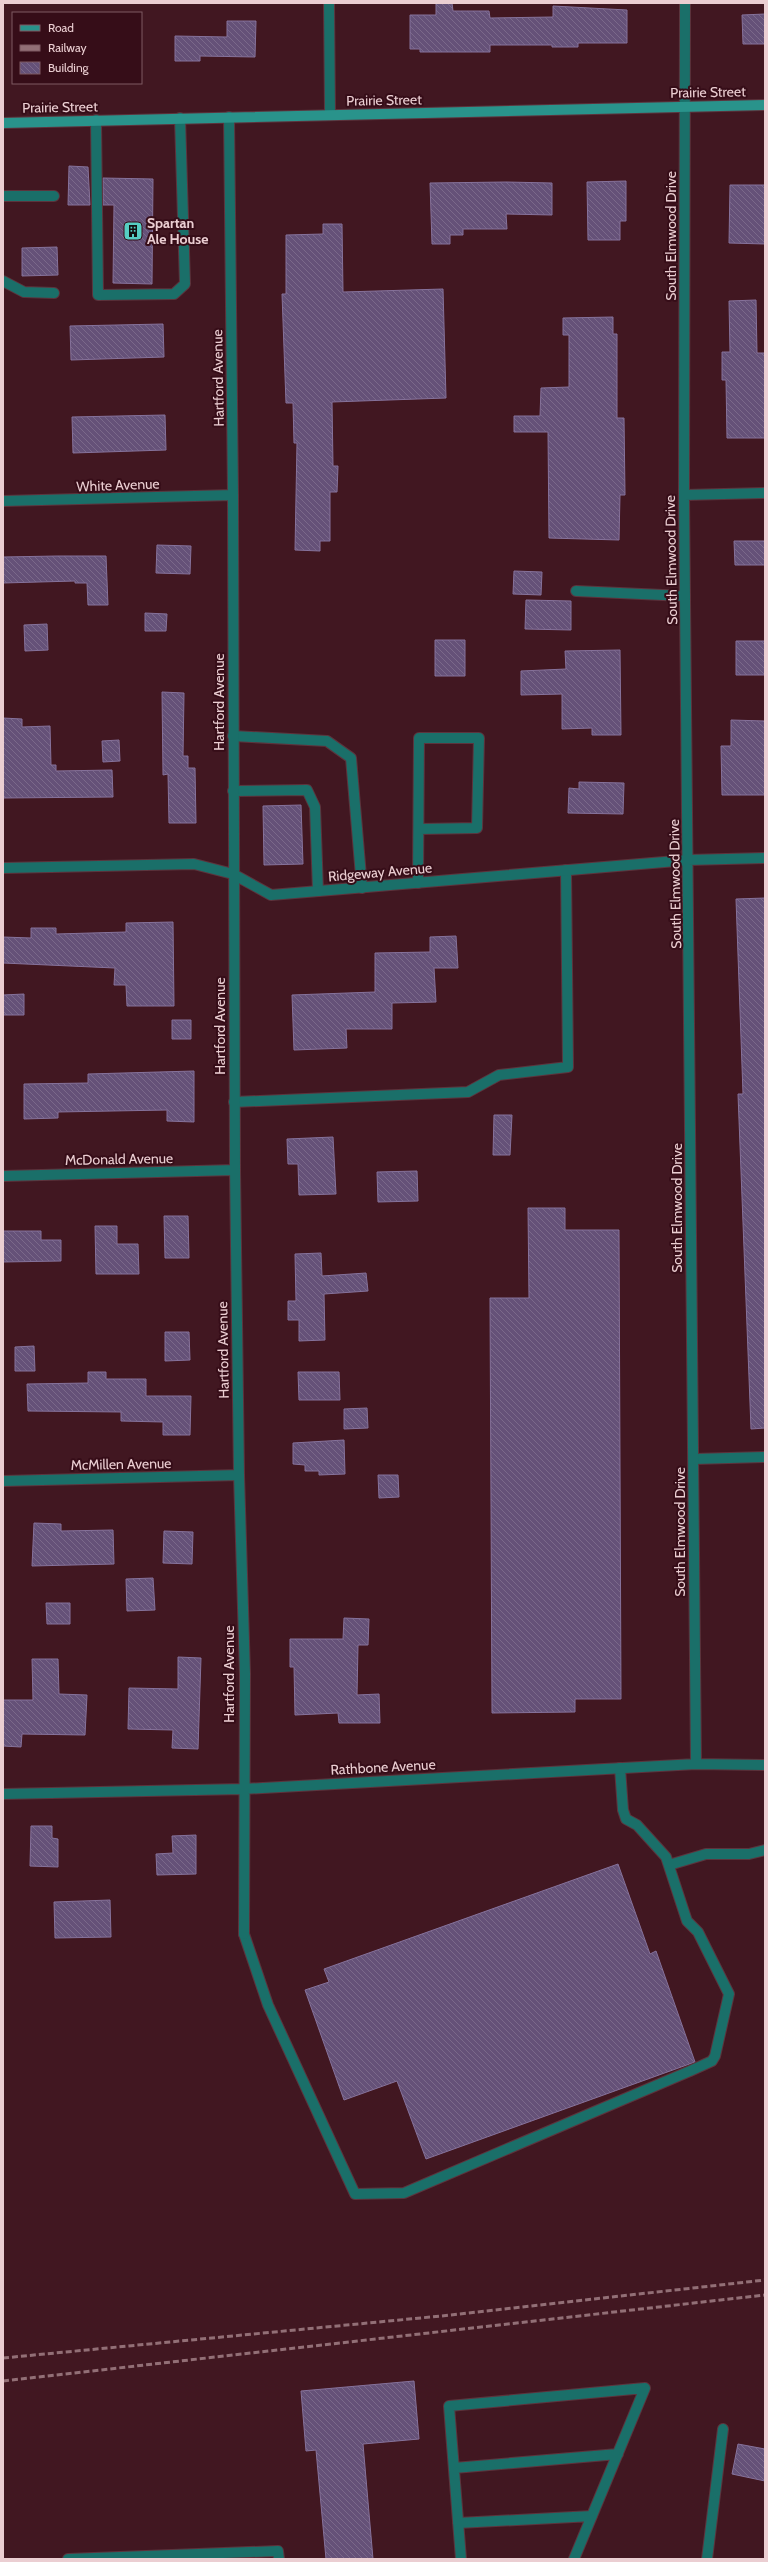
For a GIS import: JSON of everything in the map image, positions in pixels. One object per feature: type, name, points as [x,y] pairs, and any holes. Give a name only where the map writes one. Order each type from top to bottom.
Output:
[{"type":"street","points":[[330,3],[330,115]]},
{"type":"street","name":"South Elmwood Drive","points":[[685,3],[684,495],[696,1764]]},
{"type":"street","name":"Prairie Street","points":[[3,123],[765,105]]},
{"type":"street","name":"Hartford Avenue","points":[[229,117],[233,495],[234,1102],[239,1475],[245,1674],[243,1789],[244,1934],[268,2005],[355,2194],[404,2193],[712,2061],[715,2056],[729,1994],[698,1932],[687,1920],[669,1865]]},
{"type":"street","points":[[96,120],[98,295],[174,294],[185,284],[180,118]]},
{"type":"street","points":[[3,196],[54,196]]},
{"type":"street","points":[[3,281],[24,292],[54,293]]},
{"type":"street","points":[[684,495],[765,493]]},
{"type":"street","name":"White Avenue","points":[[3,501],[233,495]]},
{"type":"street","points":[[576,591],[685,596]]},
{"type":"street","points":[[233,736],[327,741],[351,758],[362,888]]},
{"type":"street","points":[[418,883],[419,738],[479,738],[477,828],[419,828]]},
{"type":"street","points":[[233,791],[307,790],[315,807],[318,891]]},
{"type":"street","name":"Ridgeway Avenue","points":[[3,868],[194,864],[233,874],[271,895],[688,860],[765,858]]},
{"type":"street","points":[[234,1102],[468,1092],[499,1075],[568,1067],[566,870]]},
{"type":"street","name":"McDonald Avenue","points":[[3,1176],[235,1170]]},
{"type":"street","points":[[694,1459],[765,1457]]},
{"type":"street","name":"McMillen Avenue","points":[[3,1480],[239,1475]]},
{"type":"street","name":"Rathbone Avenue","points":[[3,1794],[243,1789],[696,1764],[765,1765]]},
{"type":"street","points":[[620,1768],[622,1810],[626,1819],[637,1825],[666,1857],[669,1865],[706,1854],[749,1854],[765,1850]]},
{"type":"street","points":[[461,2559],[449,2406],[645,2388],[574,2559]]},
{"type":"street","points":[[707,2559],[723,2429]]},
{"type":"street","points":[[454,2468],[618,2454]]},
{"type":"street","points":[[458,2523],[592,2516]]},
{"type":"street","points":[[68,2559],[278,2551],[280,2559]]},
{"type":"building","points":[[436,3],[452,3],[453,11],[489,11],[490,18],[553,17],[553,6],[627,10],[627,43],[578,43],[578,47],[552,47],[552,45],[490,45],[490,52],[420,52],[420,49],[410,49],[410,15],[436,15]]},
{"type":"building","points":[[765,14],[765,44],[743,44],[742,15]]},
{"type":"building","points":[[227,21],[256,21],[255,57],[200,56],[200,61],[175,61],[175,36],[227,37]]},
{"type":"building","points":[[69,166],[88,167],[90,205],[68,205]]},
{"type":"building","name":"Spartan Ale House","points":[[103,178],[153,179],[152,284],[113,283],[114,205],[103,205]]},
{"type":"building","points":[[626,181],[626,221],[620,221],[620,240],[588,240],[587,182]]},
{"type":"building","points":[[430,183],[552,183],[552,215],[506,214],[507,229],[463,229],[463,235],[450,235],[450,244],[432,244]]},
{"type":"building","points":[[730,185],[765,185],[765,244],[729,243]]},
{"type":"building","points":[[323,224],[342,224],[343,292],[443,289],[446,398],[332,402],[333,466],[338,466],[337,492],[330,492],[330,541],[320,541],[320,551],[295,550],[297,443],[294,443],[293,403],[286,403],[282,294],[286,294],[286,235],[323,234]]},
{"type":"building","points":[[57,247],[58,275],[22,276],[22,248]]},
{"type":"building","points":[[756,300],[757,353],[765,353],[765,438],[727,438],[726,380],[722,380],[722,352],[730,352],[729,301]]},
{"type":"building","points":[[613,317],[613,334],[617,334],[617,418],[624,418],[625,495],[620,495],[619,540],[549,538],[548,432],[514,432],[514,416],[540,416],[541,388],[569,387],[569,335],[563,335],[563,318]]},
{"type":"building","points":[[163,324],[164,357],[71,360],[70,326]]},
{"type":"building","points":[[165,415],[166,450],[73,453],[72,417]]},
{"type":"building","points":[[734,541],[765,541],[765,565],[735,565]]},
{"type":"building","points":[[157,545],[191,546],[190,574],[156,573]]},
{"type":"building","points":[[106,556],[108,605],[88,605],[87,583],[75,583],[75,581],[3,583],[3,557]]},
{"type":"building","points":[[514,571],[542,572],[541,595],[513,594]]},
{"type":"building","points":[[526,600],[571,601],[571,630],[525,629]]},
{"type":"building","points":[[145,613],[167,614],[166,631],[145,631]]},
{"type":"building","points":[[47,624],[48,650],[25,651],[24,625]]},
{"type":"building","points":[[435,640],[465,640],[465,676],[435,676]]},
{"type":"building","points":[[736,641],[765,641],[765,675],[736,675]]},
{"type":"building","points":[[620,650],[621,735],[592,735],[592,728],[562,729],[562,694],[521,695],[521,671],[566,669],[565,651]]},
{"type":"building","points":[[162,692],[184,693],[183,756],[188,756],[188,768],[195,768],[196,823],[169,823],[168,774],[163,775]]},
{"type":"building","points":[[3,718],[22,719],[22,727],[50,726],[51,765],[56,765],[56,771],[112,770],[113,797],[3,798]]},
{"type":"building","points":[[731,720],[765,721],[765,795],[722,795],[721,746],[731,746]]},
{"type":"building","points":[[119,740],[120,761],[103,762],[102,741]]},
{"type":"building","points":[[579,782],[624,783],[623,814],[568,813],[569,788],[579,789]]},
{"type":"building","points":[[301,805],[303,864],[264,865],[263,806]]},
{"type":"building","points":[[765,898],[765,1428],[751,1429],[738,1094],[743,1094],[736,899]]},
{"type":"building","points":[[173,922],[174,1006],[127,1006],[126,985],[114,985],[115,968],[3,963],[3,937],[31,938],[31,928],[56,928],[56,934],[126,932],[126,923]]},
{"type":"building","points":[[456,936],[458,968],[434,968],[436,1002],[392,1003],[392,1029],[346,1029],[347,1048],[294,1050],[292,995],[375,992],[375,953],[430,952],[430,937]]},
{"type":"building","points":[[24,994],[24,1015],[3,1015],[3,995]]},
{"type":"building","points":[[172,1020],[191,1020],[191,1039],[172,1039]]},
{"type":"building","points":[[194,1071],[194,1122],[167,1121],[167,1110],[58,1112],[58,1118],[24,1119],[24,1084],[88,1083],[88,1074]]},
{"type":"building","points":[[494,1115],[512,1115],[510,1155],[493,1155]]},
{"type":"building","points":[[333,1137],[336,1194],[299,1195],[298,1164],[288,1164],[287,1139]]},
{"type":"building","points":[[417,1171],[418,1201],[378,1202],[377,1172]]},
{"type":"building","points":[[528,1208],[565,1208],[565,1230],[619,1230],[621,1699],[575,1699],[575,1712],[492,1713],[490,1298],[529,1298]]},
{"type":"building","points":[[164,1216],[188,1216],[189,1258],[165,1258]]},
{"type":"building","points":[[95,1226],[117,1226],[117,1244],[138,1244],[139,1274],[96,1274]]},
{"type":"building","points":[[3,1231],[41,1231],[41,1240],[61,1240],[61,1261],[3,1262]]},
{"type":"building","points":[[321,1253],[322,1276],[366,1273],[368,1291],[324,1294],[325,1340],[299,1341],[299,1320],[288,1320],[288,1301],[296,1301],[295,1254]]},
{"type":"building","points":[[165,1332],[189,1332],[190,1360],[165,1361]]},
{"type":"building","points":[[34,1346],[35,1371],[15,1371],[15,1347]]},
{"type":"building","points":[[88,1372],[106,1372],[106,1379],[146,1379],[146,1396],[191,1396],[190,1435],[163,1435],[163,1422],[121,1421],[121,1412],[28,1411],[27,1384],[88,1383]]},
{"type":"building","points":[[298,1372],[339,1372],[340,1400],[299,1400]]},
{"type":"building","points":[[367,1408],[368,1428],[344,1429],[344,1409]]},
{"type":"building","points":[[344,1440],[345,1474],[319,1475],[319,1471],[305,1471],[305,1465],[293,1464],[293,1443]]},
{"type":"building","points":[[378,1475],[398,1475],[399,1497],[379,1498]]},
{"type":"building","points":[[34,1523],[61,1524],[61,1531],[113,1530],[114,1564],[32,1566]]},
{"type":"building","points":[[164,1531],[193,1532],[192,1564],[163,1563]]},
{"type":"building","points":[[153,1578],[155,1610],[127,1611],[126,1579]]},
{"type":"building","points":[[46,1603],[70,1603],[70,1624],[47,1624]]},
{"type":"building","points":[[344,1618],[369,1619],[368,1645],[358,1645],[357,1695],[379,1694],[380,1723],[339,1723],[338,1713],[295,1715],[294,1667],[290,1667],[290,1639],[343,1639]]},
{"type":"building","points":[[178,1657],[201,1658],[198,1749],[172,1748],[173,1730],[128,1729],[129,1688],[178,1689]]},
{"type":"building","points":[[32,1659],[58,1659],[59,1694],[87,1695],[85,1735],[22,1734],[21,1747],[3,1746],[3,1700],[33,1700]]},
{"type":"building","points":[[31,1826],[52,1826],[52,1838],[58,1839],[58,1867],[30,1866]]},
{"type":"building","points":[[196,1835],[196,1874],[157,1875],[156,1854],[173,1853],[172,1836]]},
{"type":"building","points":[[618,1864],[650,1954],[656,1951],[695,2062],[426,2159],[397,2081],[344,2100],[305,1990],[329,1982],[324,1969]]},
{"type":"building","points":[[110,1900],[111,1937],[55,1938],[54,1902]]},
{"type":"building","points":[[414,2381],[419,2439],[363,2444],[373,2559],[326,2559],[316,2450],[306,2451],[301,2391]]},
{"type":"building","points":[[738,2444],[765,2449],[765,2481],[732,2474]]},
{"type":"railway","points":[[3,2358],[441,2316],[765,2280]]},
{"type":"railway","points":[[3,2381],[765,2295]]},
{"type":"place","name":"Spartan Ale House","points":[[133,231]]}]
